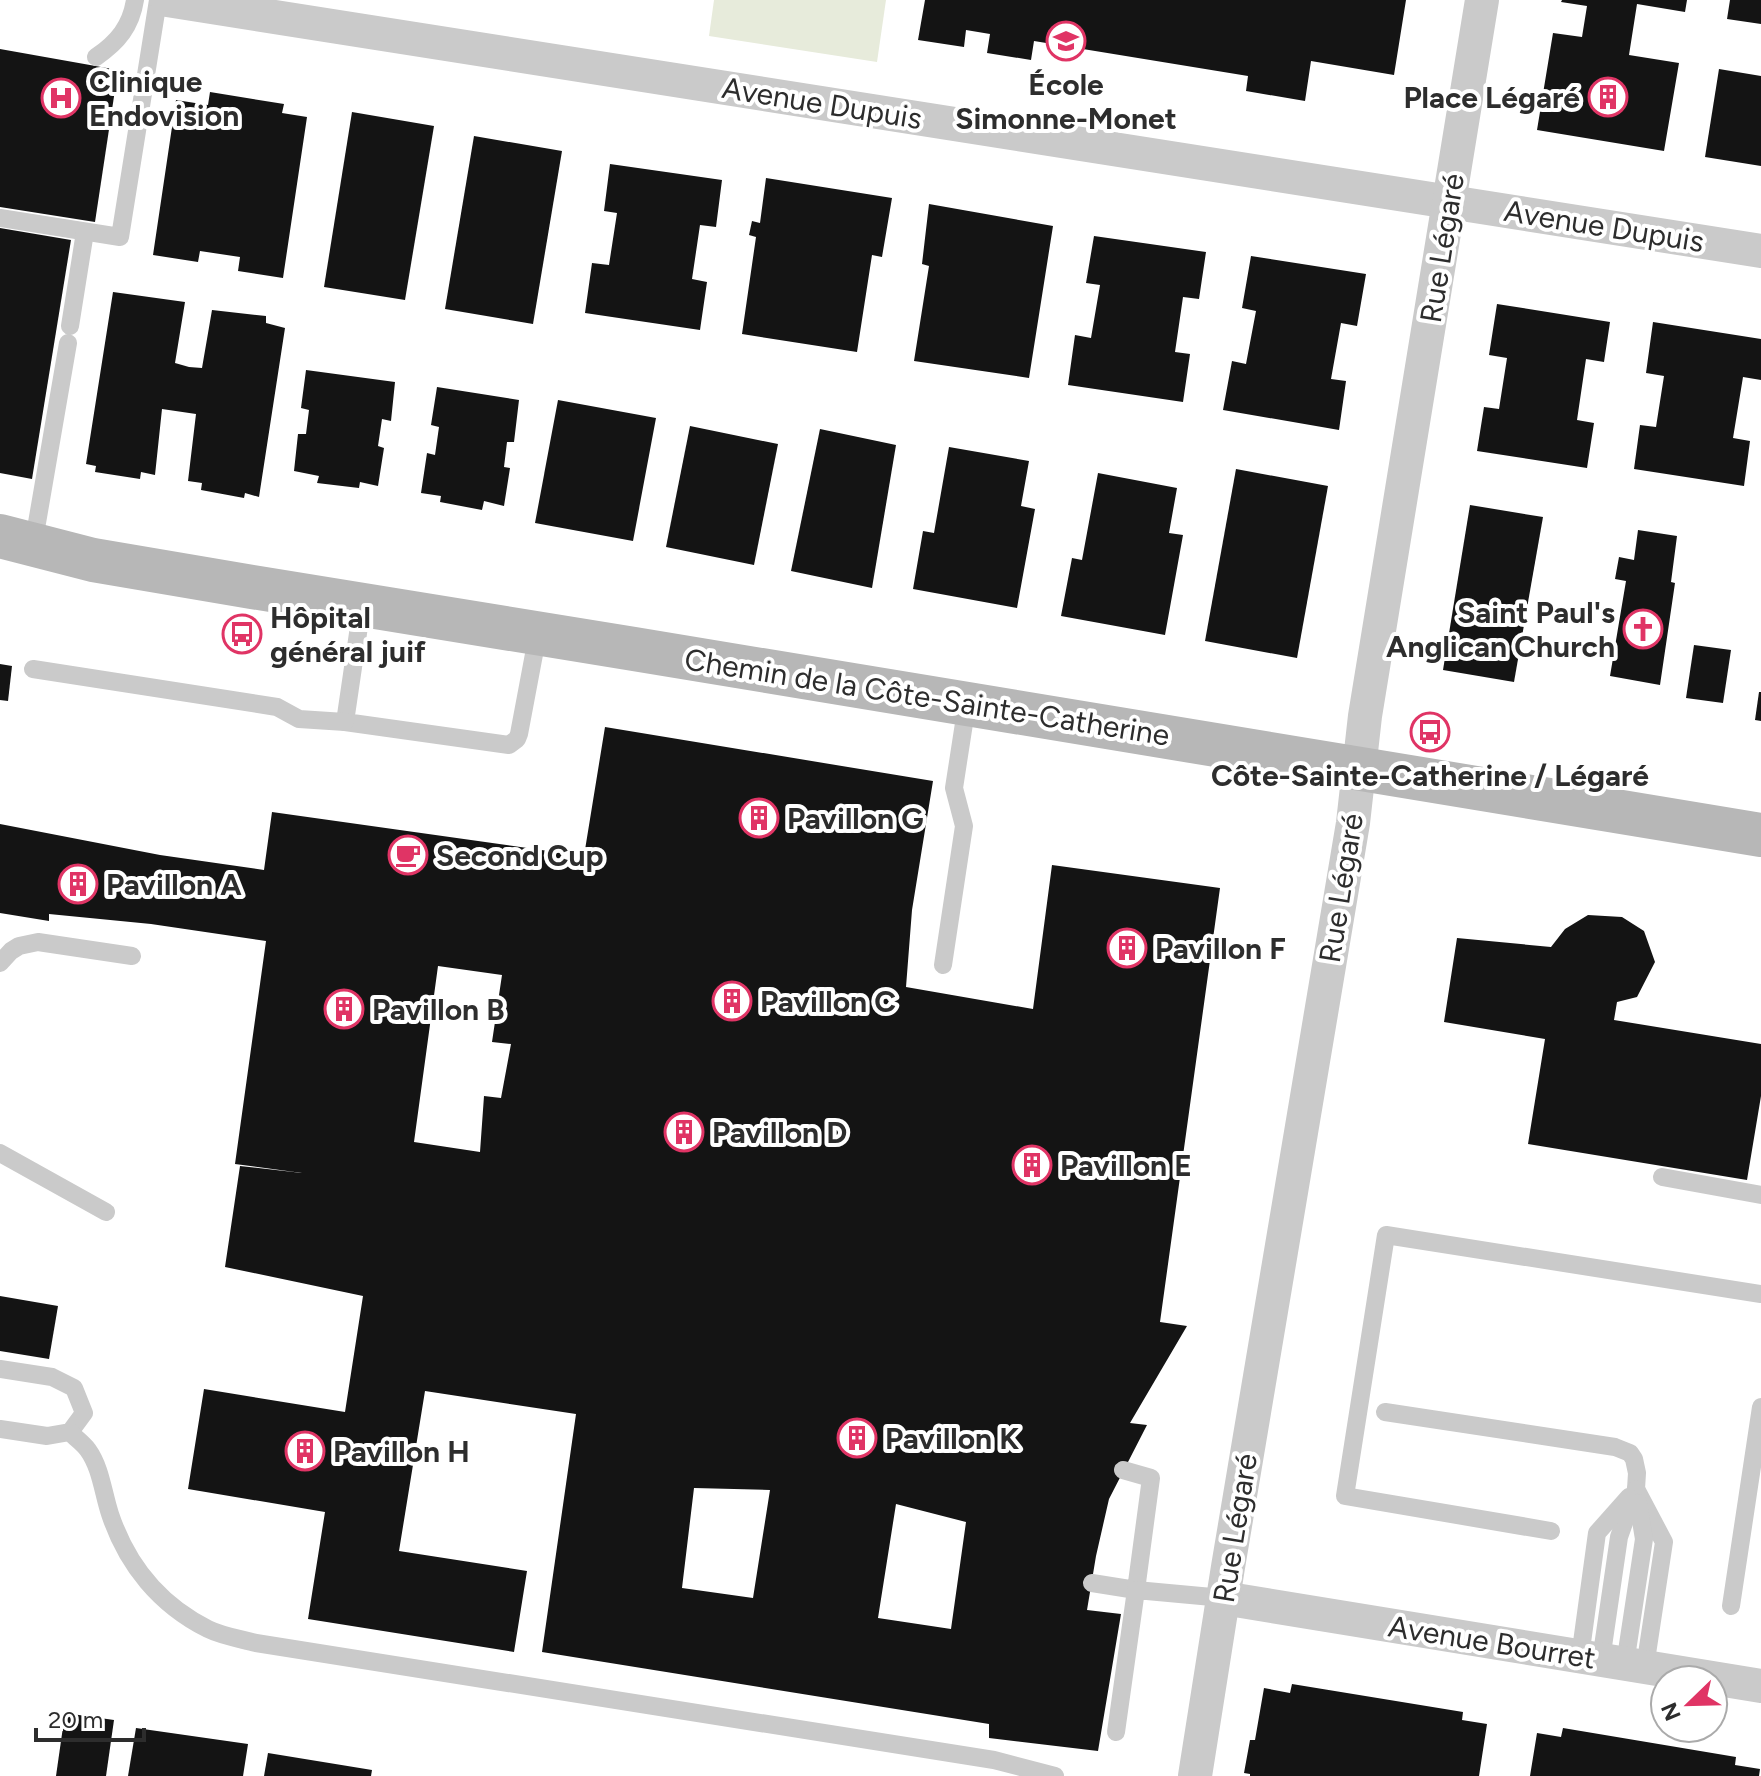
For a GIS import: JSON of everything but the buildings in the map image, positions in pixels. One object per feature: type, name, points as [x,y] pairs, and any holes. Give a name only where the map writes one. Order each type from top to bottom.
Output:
[{"type":"main road","name":"Chemin de la Côte-Sainte-Catherine","points":[[16,549],[1761,835]]},
{"type":"street","name":"Avenue Dupuis","points":[[167,0],[1761,251]]},
{"type":"street","name":"Rue Légaré","points":[[1195,1776],[1353,823],[1365,716],[1482,0]]},
{"type":"street","name":"Avenue Bourret","points":[[1223,1598],[1761,1686]]},
{"type":"lane","points":[[96,57],[123,32],[132,16],[135,0]]},
{"type":"lane","points":[[0,218],[120,237],[158,0]]},
{"type":"lane","points":[[16,549],[69,334],[85,232]]},
{"type":"lane","points":[[345,722],[362,606]]},
{"type":"lane","points":[[33,669],[277,707],[299,719],[345,722],[509,745],[519,734],[538,633]]},
{"type":"lane","points":[[943,965],[964,826],[954,788],[967,704]]},
{"type":"lane","points":[[0,963],[19,946],[38,942],[132,956]]},
{"type":"lane","points":[[0,1153],[106,1212]]},
{"type":"lane","points":[[1662,1177],[1761,1195]]},
{"type":"lane","points":[[1551,1531],[1345,1496],[1386,1235],[1761,1294]]},
{"type":"lane","points":[[0,1369],[52,1377],[74,1388],[84,1413],[70,1432],[47,1436],[0,1429]]},
{"type":"lane","points":[[1731,1606],[1761,1407]]},
{"type":"lane","points":[[1385,1412],[1615,1447],[1630,1453],[1637,1473],[1636,1489],[1644,1539],[1613,1662]]},
{"type":"lane","points":[[70,1432],[89,1451],[122,1545],[145,1582],[173,1607],[210,1630],[256,1643],[994,1760],[1055,1776]]},
{"type":"lane","points":[[1116,1732],[1151,1478],[1123,1470]]},
{"type":"lane","points":[[1613,1662],[1597,1533],[1636,1489]]},
{"type":"lane","points":[[1092,1583],[1223,1598]]},
{"type":"green space","points":[[714,0],[886,0],[877,62],[709,36]]},
{"type":"place","name":"École Simonne-Monet","points":[[1066,41]]},
{"type":"place","name":"Place Légaré","points":[[1608,97]]},
{"type":"place","name":"Clinique Endovision","points":[[61,98]]},
{"type":"place","name":"Saint Paul's Anglican Church","points":[[1643,629]]},
{"type":"place","name":"Hôpital général juif","points":[[242,634]]},
{"type":"place","name":"Côte-Sainte-Catherine / Légaré","points":[[1430,732]]},
{"type":"place","name":"Pavillon G","points":[[759,818]]},
{"type":"place","name":"Second Cup","points":[[408,855]]},
{"type":"place","name":"Pavillon A","points":[[78,884]]},
{"type":"place","name":"Pavillon F","points":[[1127,948]]},
{"type":"place","name":"Pavillon C","points":[[732,1001]]},
{"type":"place","name":"Pavillon B","points":[[344,1009]]},
{"type":"place","name":"Pavillon D","points":[[684,1132]]},
{"type":"place","name":"Pavillon E","points":[[1032,1165]]},
{"type":"place","name":"Pavillon K","points":[[857,1438]]},
{"type":"place","name":"Pavillon H","points":[[305,1451]]}]
